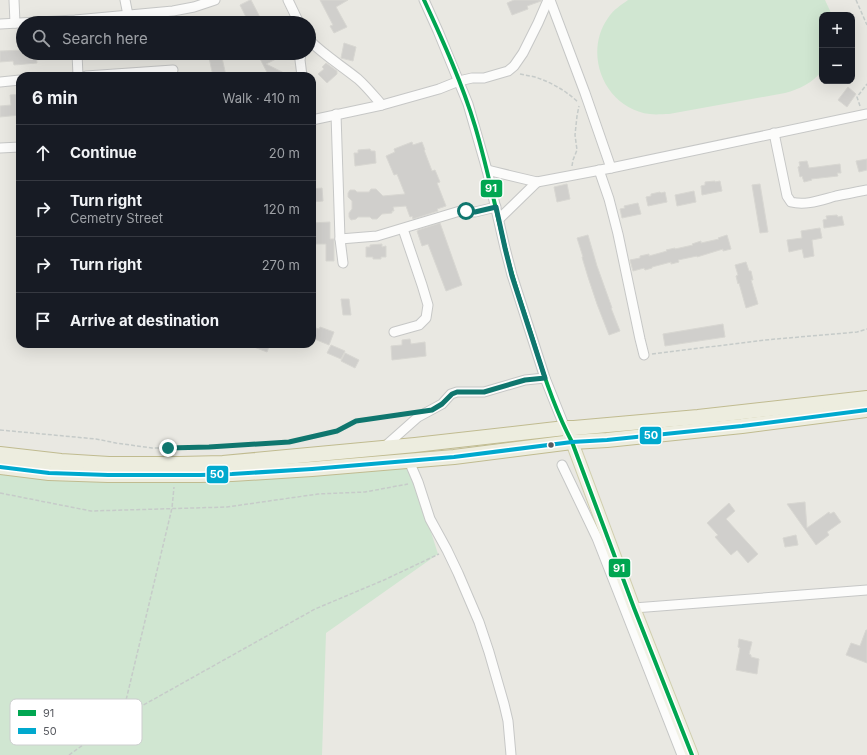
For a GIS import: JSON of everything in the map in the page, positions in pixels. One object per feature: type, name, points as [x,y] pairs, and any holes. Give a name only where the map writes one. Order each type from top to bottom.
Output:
[{"type":"highway","points":[[0,454],[61,461],[109,464],[223,463],[382,449],[565,428],[698,417],[867,398]]},
{"type":"highway","points":[[0,467],[49,473],[108,475],[232,474],[312,469],[454,457],[572,442],[607,440],[742,426],[867,410]]},
{"type":"main road","points":[[565,428],[572,442],[634,608],[692,755]]},
{"type":"street","points":[[0,24],[15,23],[14,0]]},
{"type":"street","points":[[125,0],[128,15]]},
{"type":"street","points":[[119,16],[184,10],[215,0]]},
{"type":"street","points":[[288,0],[296,16]]},
{"type":"street","points":[[424,0],[459,81],[473,122],[487,170],[512,276],[545,378],[565,428]]},
{"type":"street","points":[[316,119],[382,105],[439,89],[459,81],[472,78],[484,78],[508,71],[514,66],[523,53],[549,0]]},
{"type":"street","points":[[549,0],[585,93],[611,168]]},
{"type":"street","points":[[316,47],[360,80],[382,105]]},
{"type":"street","points":[[77,60],[78,72]]},
{"type":"street","points":[[300,60],[302,72]]},
{"type":"street","points":[[144,72],[173,70]]},
{"type":"street","points":[[0,82],[16,80]]},
{"type":"street","points":[[336,114],[340,239],[343,263]]},
{"type":"street","points":[[487,170],[537,182],[611,168],[864,114]]},
{"type":"street","points":[[774,133],[787,196],[791,202],[796,204],[805,204],[867,190]]},
{"type":"street","points":[[0,148],[16,147]]},
{"type":"street","points":[[599,170],[609,199],[618,234],[644,355]]},
{"type":"street","points":[[499,219],[537,182]]},
{"type":"street","points":[[340,239],[377,236],[460,211],[475,212],[496,207]]},
{"type":"street","points":[[394,332],[419,325],[426,318],[428,305],[403,229]]},
{"type":"street","points":[[382,449],[418,417],[442,404],[452,394],[457,392],[484,392],[525,380],[545,378]]},
{"type":"street","points":[[409,461],[418,482],[430,519],[447,550],[468,596],[489,652],[508,721],[511,755]]},
{"type":"street","points":[[562,465],[596,538],[682,755]]},
{"type":"street","points":[[634,608],[867,590]]},
{"type":"path","points":[[856,0],[867,25]]},
{"type":"path","points":[[508,71],[536,77],[556,86],[580,104]]},
{"type":"path","points":[[864,114],[857,97],[867,84]]},
{"type":"path","points":[[569,176],[576,150],[575,128],[581,99],[585,93]]},
{"type":"path","points":[[644,355],[765,340],[858,332],[867,329]]},
{"type":"path","points":[[0,430],[96,439],[152,448],[209,447],[289,442],[337,431],[356,421],[409,413]]},
{"type":"path","points":[[126,699],[172,508],[175,475]]},
{"type":"path","points":[[0,493],[91,511],[227,507],[318,494],[365,492],[418,482]]},
{"type":"path","points":[[142,706],[315,609],[384,580],[447,550]]},
{"type":"path","points":[[69,755],[83,745]]},
{"type":"green space","points":[[628,0],[825,0],[831,12],[819,12],[819,74],[805,85],[796,90],[785,93],[669,114],[652,114],[634,110],[621,102],[611,91],[603,78],[598,63],[597,48],[601,33],[608,18],[617,8]]},
{"type":"green space","points":[[410,466],[438,554],[326,633],[322,755],[0,755],[0,471]]},
{"type":"building","points":[[251,0],[259,16],[246,16],[240,5]]},
{"type":"building","points":[[320,0],[348,0],[336,7],[347,27],[334,33],[330,26],[333,25]]},
{"type":"building","points":[[514,0],[541,1],[527,6],[528,9],[512,15],[507,3]]},
{"type":"building","points":[[344,43],[356,47],[353,61],[341,58]]},
{"type":"building","points":[[16,50],[16,60],[37,60],[37,63],[14,65],[13,61],[0,62],[0,51]]},
{"type":"building","points":[[210,60],[223,60],[225,72],[212,72]]},
{"type":"building","points":[[261,60],[274,60],[266,64],[282,72],[267,72]]},
{"type":"building","points":[[326,63],[337,71],[337,74],[327,83],[318,74],[324,69],[322,67]]},
{"type":"building","points":[[848,87],[856,94],[847,107],[838,100]]},
{"type":"building","points":[[16,94],[16,115],[0,117],[0,106],[11,105],[10,95]]},
{"type":"building","points":[[412,142],[413,145],[422,142],[432,171],[435,170],[440,182],[437,183],[446,206],[437,209],[438,211],[413,219],[412,216],[410,217],[406,206],[393,207],[394,211],[392,211],[392,213],[382,214],[377,219],[372,219],[370,217],[358,217],[351,220],[349,213],[352,209],[352,201],[348,197],[350,190],[355,190],[357,192],[369,192],[371,189],[376,189],[383,196],[405,194],[397,174],[394,175],[386,156],[395,152],[394,149]]},
{"type":"building","points":[[370,149],[371,151],[375,151],[376,163],[355,166],[354,153],[358,153],[358,150]]},
{"type":"building","points":[[867,159],[867,170],[859,172],[856,161]]},
{"type":"building","points":[[807,161],[809,168],[840,164],[841,173],[837,173],[838,176],[811,179],[812,180],[804,182],[802,176],[800,177],[798,167],[800,166],[799,162]]},
{"type":"building","points":[[720,181],[722,191],[702,195],[701,186],[705,185],[705,182]]},
{"type":"building","points":[[567,184],[570,199],[557,202],[554,187]]},
{"type":"building","points":[[760,184],[768,232],[760,233],[752,185]]},
{"type":"building","points":[[322,188],[323,201],[316,202],[316,189]]},
{"type":"building","points":[[694,191],[696,202],[677,206],[675,195]]},
{"type":"building","points":[[660,192],[665,192],[667,202],[648,206],[646,197]]},
{"type":"building","points":[[638,203],[641,214],[622,218],[620,209],[625,208],[624,206]]},
{"type":"building","points":[[837,215],[838,217],[842,216],[844,225],[824,228],[823,220],[827,219],[826,216]]},
{"type":"building","points":[[330,222],[330,239],[334,239],[334,261],[326,261],[326,244],[316,244],[316,223]]},
{"type":"building","points":[[440,223],[462,285],[446,291],[428,244],[422,246],[417,231]]},
{"type":"building","points":[[820,228],[822,238],[812,240],[814,256],[804,258],[802,249],[789,252],[787,240],[802,238],[801,231]]},
{"type":"building","points":[[588,235],[611,308],[620,331],[609,335],[588,277],[577,238]]},
{"type":"building","points":[[727,235],[731,249],[723,251],[723,249],[697,257],[678,260],[679,262],[671,264],[671,262],[645,270],[644,268],[633,271],[630,260],[640,258],[640,256],[649,254],[649,256],[667,251],[666,250],[693,245],[692,244],[701,241],[701,243],[719,239],[718,238]]},
{"type":"building","points":[[382,244],[382,247],[386,246],[386,257],[381,257],[381,259],[373,259],[373,257],[366,257],[366,247],[370,247],[370,245]]},
{"type":"building","points":[[746,262],[749,271],[751,271],[753,280],[751,280],[758,304],[746,308],[739,283],[738,284],[736,276],[738,275],[735,265]]},
{"type":"building","points":[[341,299],[349,299],[351,315],[343,315]]},
{"type":"building","points":[[723,324],[725,337],[665,346],[663,334]]},
{"type":"building","points":[[320,327],[334,332],[329,345],[316,340],[316,328],[319,329]]},
{"type":"building","points":[[410,339],[411,344],[425,342],[426,356],[392,360],[391,346],[402,345],[402,340]]},
{"type":"building","points":[[331,345],[345,351],[341,359],[327,353]]},
{"type":"building","points":[[256,348],[268,348],[267,352]]},
{"type":"building","points":[[345,353],[359,360],[355,368],[341,361]]},
{"type":"building","points":[[805,502],[807,528],[829,512],[830,514],[834,512],[841,522],[827,532],[829,535],[816,545],[787,504]]},
{"type":"building","points":[[729,503],[735,511],[726,519],[758,554],[748,563],[737,550],[731,555],[715,537],[718,535],[707,523]]},
{"type":"building","points":[[796,535],[798,545],[785,547],[783,538]]},
{"type":"building","points":[[866,630],[867,663],[846,655],[851,643],[860,646]]},
{"type":"building","points":[[739,639],[752,642],[749,654],[751,657],[759,659],[757,674],[736,670],[740,648],[738,647]]},
{"type":"transit line","name":"91","points":[[424,0],[452,62],[470,110],[483,156],[511,271],[546,381],[560,418],[572,442],[634,608],[692,755]]},
{"type":"transit line","name":"50","points":[[0,467],[49,473],[108,475],[200,475],[312,469],[454,457],[572,442],[607,440],[742,426],[867,410]]},
{"type":"route","points":[[168,448],[289,442],[337,431],[356,421],[432,410],[442,404],[452,394],[457,392],[484,392],[525,380],[545,378],[512,276],[496,207],[475,212],[466,211]]}]
